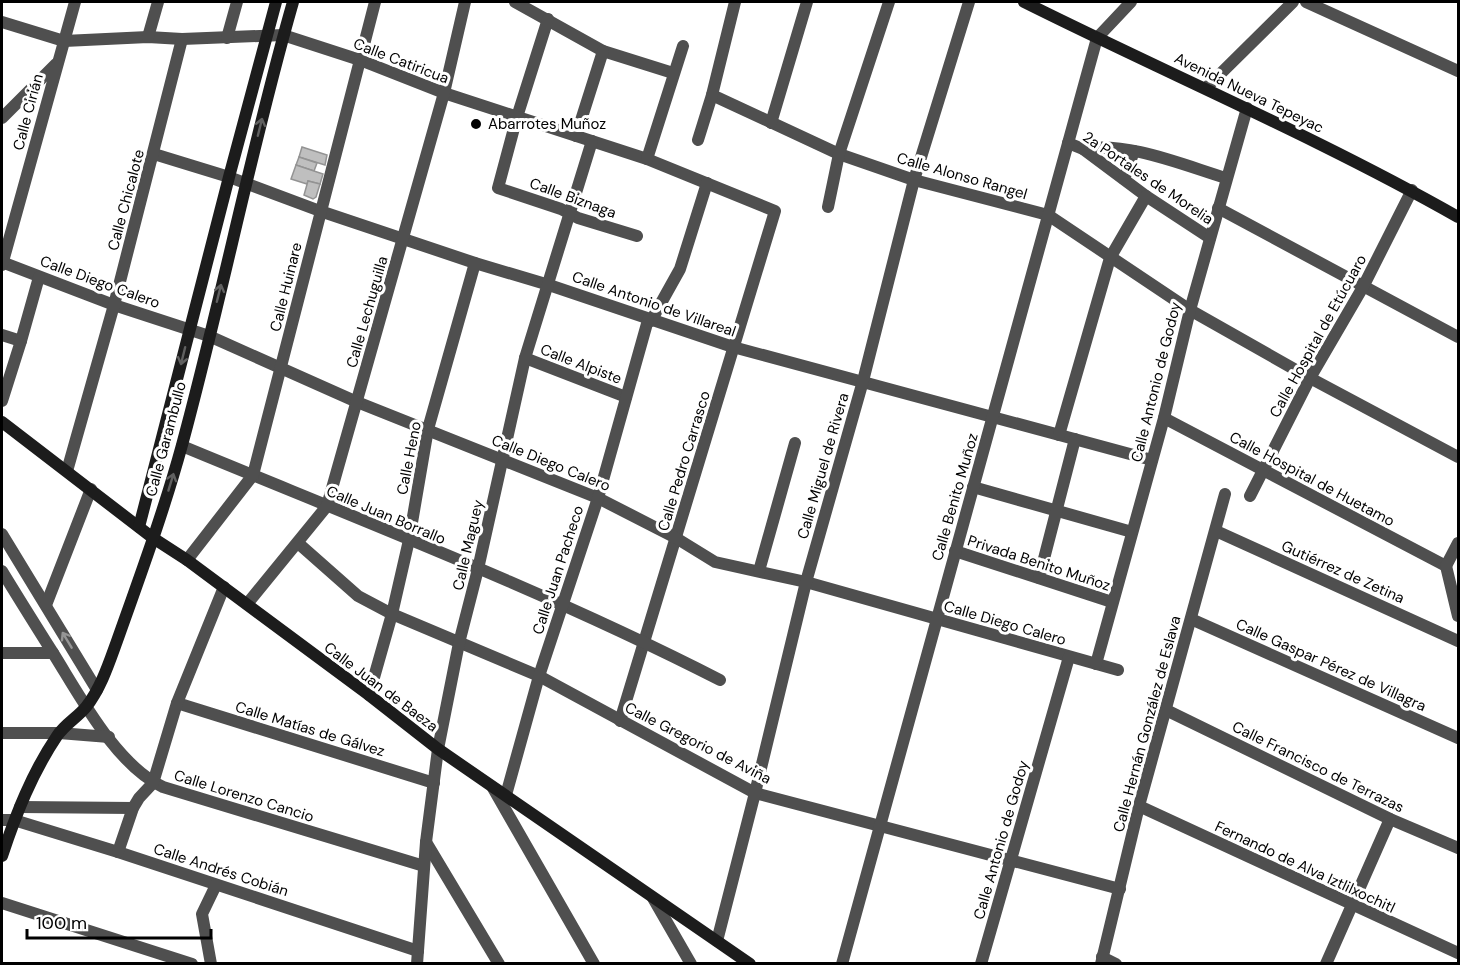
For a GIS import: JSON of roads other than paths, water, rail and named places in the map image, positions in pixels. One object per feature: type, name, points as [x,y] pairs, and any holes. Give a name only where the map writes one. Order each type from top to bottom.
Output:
[{"type":"street","name":"Calle Cirián","points":[[2,263],[75,2]]},
{"type":"street","points":[[148,37],[158,2]]},
{"type":"street","points":[[227,38],[237,2]]},
{"type":"street","name":"Calle Garambullo","points":[[139,527],[276,2]]},
{"type":"street","name":"Calle Garambullo","points":[[2,856],[8,820],[20,807],[36,770],[59,733],[85,708],[97,690],[116,644],[153,538],[182,446],[293,2]]},
{"type":"street","name":"Calle Huinare","points":[[187,560],[253,475],[375,2]]},
{"type":"street","name":"Calle Lechuguilla","points":[[247,604],[327,506],[444,93],[465,2]]},
{"type":"street","points":[[515,2],[603,51],[673,73]]},
{"type":"street","points":[[698,140],[712,95],[735,2]]},
{"type":"street","points":[[771,123],[807,2]]},
{"type":"street","points":[[828,207],[839,154],[889,2]]},
{"type":"street","name":"Calle Miguel de Rivera","points":[[717,941],[806,582],[863,381],[914,180],[969,2]]},
{"type":"street","name":"Avenida Nueva Tepeyac","points":[[1024,2],[1097,39],[1247,108],[1412,190],[1458,217]]},
{"type":"street","points":[[1097,39],[1131,2]]},
{"type":"street","points":[[1206,88],[1293,2]]},
{"type":"street","points":[[1306,2],[1458,71]]},
{"type":"street","points":[[517,117],[548,19]]},
{"type":"street","name":"Calle Catiricua","points":[[2,22],[64,41],[283,35],[360,60],[444,93],[646,159],[775,211]]},
{"type":"street","name":"Calle Chicalote","points":[[67,471],[114,305],[182,39]]},
{"type":"street","name":"Calle Benito Muñoz","points":[[842,963],[1097,39]]},
{"type":"street","points":[[646,159],[683,46]]},
{"type":"street","points":[[576,136],[603,51]]},
{"type":"street","points":[[2,118],[57,63]]},
{"type":"street","name":"Calle Alonso Rangel","points":[[712,95],[839,154],[914,180],[1048,216],[1190,310],[1310,378],[1458,457]]},
{"type":"street","name":"Calle Antonio de Godoy","points":[[1096,664],[1164,418],[1190,310],[1247,108]]},
{"type":"street","name":"Calle Biznaga","points":[[517,117],[498,188],[637,236]]},
{"type":"street","name":"Calle Maguey","points":[[417,957],[426,842],[438,749],[459,643],[478,569],[525,358],[592,141]]},
{"type":"street","name":"2a Portales de Morelia","points":[[1068,143],[1083,149],[1146,196],[1210,238]]},
{"type":"street","points":[[1083,149],[1109,146],[1134,151],[1226,178]]},
{"type":"street","points":[[1124,179],[1134,151]]},
{"type":"street","name":"Calle Antonio de Villareal","points":[[154,154],[229,177],[320,211],[733,347],[1152,460]]},
{"type":"street","name":"Calle Juan Pacheco","points":[[506,795],[539,676],[597,498],[650,320],[680,269],[707,183]]},
{"type":"street","name":"Calle Hospital de Etúcuaro","points":[[1250,496],[1310,378],[1363,286],[1412,190]]},
{"type":"street","points":[[1059,435],[1110,258],[1146,196]]},
{"type":"street","points":[[1218,208],[1458,337]]},
{"type":"street","name":"Calle Pedro Carrasco","points":[[620,721],[775,211]]},
{"type":"street","name":"Calle Diego Calero","points":[[2,263],[114,305],[208,336],[357,402],[597,498],[676,538],[715,562],[806,582],[1118,670]]},
{"type":"street","name":"Calle Heno","points":[[369,695],[392,614],[409,540],[428,429],[475,263]]},
{"type":"street","points":[[2,401],[39,277]]},
{"type":"street","points":[[2,335],[21,341]]},
{"type":"street","name":"Calle Alpiste","points":[[525,358],[626,397]]},
{"type":"street","name":"Calle Hospital de Huetamo","points":[[1164,418],[1446,566]]},
{"type":"street","name":"Calle Juan de Baeza","points":[[2,423],[92,489],[153,538],[187,560],[369,695],[438,749],[750,963]]},
{"type":"street","points":[[1039,578],[1075,439]]},
{"type":"street","points":[[759,572],[795,443]]},
{"type":"street","name":"Calle Juan Borrallo","points":[[182,446],[563,604],[645,641],[720,680]]},
{"type":"street","points":[[973,487],[1132,532]]},
{"type":"street","points":[[46,605],[92,489]]},
{"type":"street","name":"Calle Hernán González de Eslava","points":[[1102,960],[1139,806],[1226,494]]},
{"type":"street","name":"Gutiérrez de Zetina","points":[[1216,531],[1458,641]]},
{"type":"street","points":[[2,534],[97,690]]},
{"type":"street","name":"Calle Gregorio de Aviña","points":[[298,543],[358,596],[392,614],[539,676],[755,793],[1120,889]]},
{"type":"street","points":[[1458,543],[1446,566],[1458,616]]},
{"type":"street","name":"Privada Benito Muñoz","points":[[955,551],[1113,602]]},
{"type":"street","name":"Calle Lorenzo Cancio","points":[[2,571],[85,708],[134,769],[153,783],[424,866]]},
{"type":"street","points":[[118,852],[133,808],[153,783],[177,703],[224,587]]},
{"type":"street","name":"Calle Gaspar Pérez de Villagra","points":[[1191,619],[1458,738]]},
{"type":"street","points":[[2,653],[53,653]]},
{"type":"street","name":"Calle Antonio de Godoy","points":[[981,963],[1070,657]]},
{"type":"street","name":"Calle Matías de Gálvez","points":[[177,703],[434,783]]},
{"type":"street","name":"Calle Francisco de Terrazas","points":[[1166,710],[1390,819],[1458,848]]},
{"type":"street","points":[[2,733],[59,733],[109,737]]},
{"type":"street","points":[[491,785],[594,963]]},
{"type":"street","name":"Fernando de Alva Iztlilxochitl","points":[[1139,806],[1458,953]]},
{"type":"street","points":[[20,807],[133,808]]},
{"type":"street","points":[[1326,963],[1390,819]]},
{"type":"street","name":"Calle Andrés Cobián","points":[[8,820],[118,852],[417,957]]},
{"type":"street","points":[[426,842],[499,963]]},
{"type":"street","points":[[211,963],[202,914],[216,885]]},
{"type":"street","points":[[653,898],[691,963]]},
{"type":"street","points":[[2,903],[192,963]]},
{"type":"street","points":[[1102,960],[1116,963]]},
{"type":"place","name":"Abarrotes Muñoz","points":[[476,124]]}]
